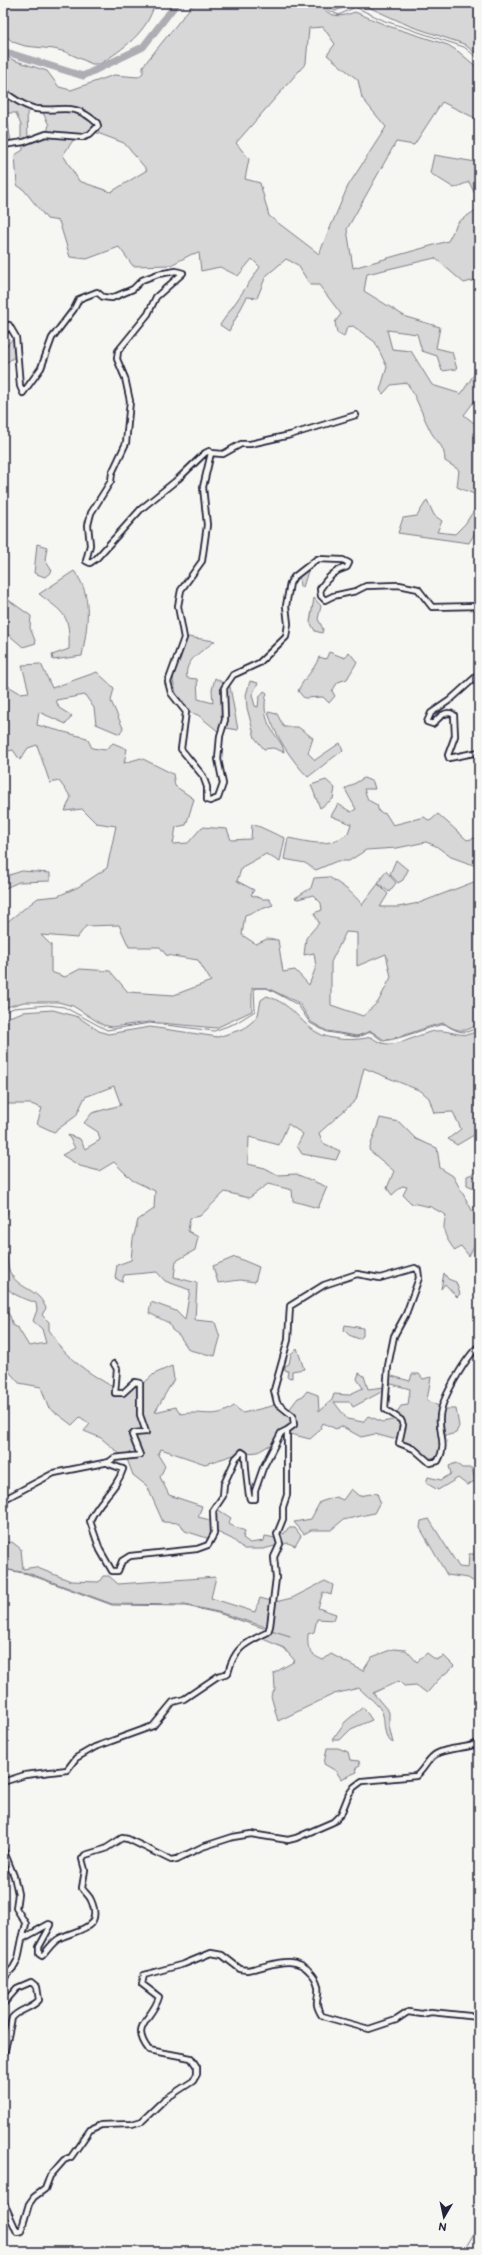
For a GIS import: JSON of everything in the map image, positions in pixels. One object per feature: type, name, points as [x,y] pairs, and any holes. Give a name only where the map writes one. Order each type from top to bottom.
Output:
[{"type":"street","points":[[3,91],[35,109],[50,110],[63,107],[81,112],[91,118],[97,123],[98,126],[90,134],[82,137],[46,134],[24,142],[3,145]]},
{"type":"street","points":[[3,335],[9,325],[16,337],[20,386],[23,393],[41,368],[52,338],[72,313],[79,299],[97,292],[103,297],[112,298],[133,289],[142,280],[158,274],[176,271],[183,273],[156,297],[148,314],[118,351],[117,359],[125,378],[130,401],[126,443],[112,473],[111,482],[91,513],[88,525],[90,545],[86,558],[87,562],[93,561],[101,555],[114,539],[156,496],[178,479],[205,453],[209,451],[210,453],[223,454],[241,444],[250,444],[290,435],[356,415]]},
{"type":"street","points":[[210,453],[203,487],[207,520],[202,561],[181,590],[178,606],[184,638],[168,682],[171,693],[186,712],[181,749],[203,776],[207,787],[207,800],[210,801],[218,798],[222,789],[218,759],[220,736],[225,720],[224,694],[227,682],[233,675],[260,663],[286,637],[288,624],[286,606],[290,583],[294,577],[317,559],[343,560],[349,563],[348,567],[338,570],[330,576],[320,589],[321,596],[325,600],[333,596],[356,591],[366,586],[399,585],[418,589],[432,607],[479,606]]},
{"type":"street","points":[[479,674],[450,700],[431,713],[427,722],[433,724],[438,718],[447,714],[454,715],[455,736],[448,755],[449,758],[479,752]]},
{"type":"street","points":[[108,1462],[109,1464],[123,1469],[110,1493],[97,1505],[90,1521],[100,1550],[111,1569],[115,1572],[118,1571],[124,1559],[130,1556],[197,1549],[208,1545],[214,1534],[213,1511],[223,1496],[224,1484],[236,1458],[242,1452],[245,1454],[248,1478],[247,1494],[250,1498],[255,1499],[255,1491],[263,1468],[281,1433],[294,1424],[293,1416],[276,1403],[274,1390],[288,1340],[288,1310],[294,1301],[324,1285],[358,1274],[380,1278],[415,1268],[418,1270],[419,1278],[406,1314],[393,1340],[388,1366],[385,1409],[402,1420],[403,1425],[399,1443],[414,1449],[430,1463],[438,1461],[443,1446],[440,1422],[443,1404],[466,1362],[479,1346]]},
{"type":"street","points":[[3,1500],[54,1473],[108,1462],[114,1458],[140,1454],[132,1435],[134,1433],[146,1432],[147,1428],[140,1414],[140,1383],[135,1382],[124,1393],[116,1393],[117,1369],[114,1364]]},
{"type":"street","points":[[3,1782],[25,1775],[67,1770],[76,1758],[95,1747],[154,1726],[173,1702],[184,1699],[218,1676],[228,1673],[231,1660],[242,1646],[258,1635],[268,1632],[276,1582],[274,1557],[280,1544],[277,1534],[283,1519],[283,1507],[287,1495],[287,1430]]},
{"type":"street","points":[[22,1939],[49,1924],[51,1926],[40,1947],[39,1954],[42,1956],[61,1938],[88,1927],[93,1918],[93,1906],[91,1898],[82,1888],[85,1870],[83,1857],[105,1849],[122,1838],[128,1838],[171,1860],[177,1860],[202,1847],[233,1837],[250,1834],[288,1840],[296,1838],[333,1822],[341,1814],[349,1794],[362,1781],[416,1776],[421,1772],[431,1757],[438,1753],[479,1743]]},
{"type":"street","points":[[3,1849],[14,1876],[18,1894],[16,1908],[26,1924],[18,1959],[13,1968],[3,1979]]},
{"type":"street","points":[[3,2202],[14,2228],[17,2232],[21,2231],[26,2211],[34,2197],[45,2189],[50,2176],[64,2160],[71,2157],[90,2130],[101,2125],[132,2124],[142,2121],[164,2100],[193,2081],[197,2074],[197,2067],[191,2058],[149,2050],[141,2039],[141,2029],[157,2005],[159,1997],[142,1984],[144,1975],[184,1964],[211,1953],[222,1955],[240,1969],[247,1970],[293,1961],[307,1968],[314,1976],[318,1986],[316,2006],[322,2016],[369,2029],[396,2020],[408,2012],[422,2014],[431,2012],[479,2017]]},
{"type":"street","points":[[3,2004],[22,1984],[31,1982],[37,1987],[38,2000],[36,2004],[15,2013],[12,2018],[3,2059]]},
{"type":"shaded area","points":[[3,3],[155,3],[146,23],[134,39],[100,64],[92,64],[66,52],[54,49],[25,46],[13,42],[3,33]]},
{"type":"shaded area","points":[[194,3],[316,3],[334,15],[338,16],[355,12],[388,26],[448,45],[479,69],[479,202],[469,182],[454,188],[430,173],[434,155],[476,162],[475,118],[442,102],[414,145],[396,142],[347,229],[353,268],[448,241],[458,222],[479,208],[479,279],[464,283],[435,258],[367,274],[364,291],[406,317],[440,327],[436,348],[452,352],[457,369],[442,371],[437,356],[422,351],[417,334],[387,330],[392,349],[411,351],[432,385],[461,394],[475,373],[475,344],[479,343],[479,395],[464,415],[479,427],[479,496],[457,487],[459,470],[445,461],[445,455],[442,447],[431,433],[407,383],[391,385],[383,394],[380,390],[387,367],[375,342],[353,326],[347,327],[344,337],[337,333],[335,322],[341,314],[319,285],[310,285],[298,265],[286,259],[266,276],[257,298],[247,297],[229,331],[220,325],[260,267],[252,259],[238,276],[220,267],[201,271],[199,253],[192,254],[171,265],[133,266],[119,247],[87,259],[70,257],[59,221],[47,219],[24,190],[17,185],[15,155],[23,150],[23,144],[42,136],[74,139],[63,155],[79,181],[111,192],[147,170],[124,143],[95,132],[99,124],[69,107],[36,107],[28,105],[3,89],[3,53],[13,60],[47,71],[59,87],[71,90],[114,75],[138,77],[143,73],[143,66]],"holes":[[[323,27],[335,44],[327,55],[358,80],[362,98],[386,127],[348,186],[319,254],[269,216],[260,183],[245,179],[249,159],[236,143],[306,63],[309,28]]]},
{"type":"shaded area","points":[[323,3],[479,3],[479,56],[464,44],[410,26],[366,6],[352,4],[335,11]]},
{"type":"shaded area","points":[[3,92],[31,108],[27,113],[28,138],[21,140],[21,125],[16,113],[6,113],[11,142],[3,144]]},
{"type":"shaded area","points":[[63,109],[81,113],[97,124],[86,134],[80,136],[69,136],[47,132],[49,125],[42,111],[50,112]]},
{"type":"shaded area","points":[[14,337],[16,356],[3,365],[3,350]]},
{"type":"shaded area","points":[[427,500],[434,515],[442,521],[437,532],[455,534],[465,524],[479,503],[479,526],[469,543],[398,533],[403,518],[417,516]]},
{"type":"shaded area","points":[[37,544],[47,547],[45,560],[52,571],[45,577],[34,573]]},
{"type":"shaded area","points":[[309,568],[303,587],[300,587],[299,575]]},
{"type":"shaded area","points":[[74,571],[80,580],[87,601],[86,634],[82,656],[53,660],[52,655],[69,649],[67,621],[55,606],[39,594]]},
{"type":"shaded area","points":[[3,596],[31,616],[30,628],[36,643],[23,647],[3,630]]},
{"type":"shaded area","points":[[314,598],[321,606],[318,619],[323,629],[322,633],[315,631],[310,622]]},
{"type":"shaded area","points":[[188,637],[215,641],[195,656],[191,661],[188,666],[187,678],[197,679],[198,699],[213,703],[212,690],[215,678],[225,684],[224,717],[219,732],[198,715],[188,712],[177,697],[173,681],[175,667]]},
{"type":"shaded area","points":[[329,652],[345,658],[349,652],[357,662],[347,679],[338,682],[332,691],[335,696],[329,703],[323,697],[304,698],[298,691],[300,686],[314,667],[319,657],[326,659]]},
{"type":"shaded area","points":[[41,664],[52,688],[97,672],[114,688],[111,701],[123,728],[120,734],[96,724],[94,708],[85,695],[56,700],[59,708],[72,716],[66,724],[39,712],[37,725],[87,738],[92,748],[105,750],[113,743],[127,749],[124,763],[141,758],[173,774],[175,786],[194,799],[186,825],[176,827],[173,844],[188,843],[202,827],[227,829],[231,840],[251,839],[252,824],[285,838],[280,862],[266,854],[242,867],[237,881],[254,890],[251,895],[263,899],[269,899],[273,905],[245,915],[242,935],[256,944],[267,939],[278,940],[283,972],[295,970],[309,985],[316,967],[314,953],[304,955],[306,938],[319,923],[314,913],[322,910],[321,903],[313,895],[298,899],[295,898],[311,888],[314,878],[329,877],[343,886],[362,905],[378,884],[388,894],[380,907],[398,907],[419,903],[479,880],[479,1021],[467,1030],[458,1030],[444,1023],[399,1037],[384,1040],[371,1031],[357,1036],[327,1031],[311,1022],[299,1003],[267,988],[252,988],[252,1011],[216,1028],[149,1022],[112,1027],[103,1025],[73,1006],[58,1002],[24,1002],[3,1008],[3,925],[38,898],[58,896],[78,887],[107,868],[116,826],[96,823],[82,809],[65,811],[71,797],[59,781],[50,783],[37,745],[28,748],[20,760],[13,750],[3,752],[3,683],[20,693],[29,692],[22,665]],"holes":[[[119,925],[129,947],[160,947],[166,955],[198,960],[211,981],[174,995],[128,992],[110,971],[80,969],[65,977],[51,972],[51,945],[41,935],[77,938],[86,926]],[[346,932],[357,933],[357,966],[386,954],[391,977],[378,1002],[363,1016],[331,1005],[331,962]]]},
{"type":"shaded area","points":[[250,681],[258,683],[252,695],[255,706],[258,707],[259,698],[264,691],[267,693],[265,702],[266,717],[284,752],[273,748],[264,749],[255,738],[247,708],[246,695]]},
{"type":"shaded area","points":[[228,683],[238,730],[226,728],[225,688]]},
{"type":"shaded area","points":[[268,712],[277,714],[284,727],[298,727],[313,738],[308,753],[315,760],[340,743],[343,750],[308,777],[284,747]]},
{"type":"shaded area","points":[[364,778],[373,782],[375,789],[364,789],[368,800],[377,805],[379,812],[386,814],[393,825],[424,817],[430,821],[438,814],[467,840],[479,837],[479,867],[451,857],[436,846],[426,842],[397,848],[366,850],[349,861],[337,861],[316,870],[305,863],[284,859],[288,838],[326,843],[341,838],[348,833],[351,824],[331,816],[338,804],[351,812],[356,809],[345,789]]},
{"type":"shaded area","points":[[326,780],[335,788],[333,799],[320,808],[311,785]]},
{"type":"shaded area","points":[[396,860],[408,870],[403,880],[398,883],[390,874]]},
{"type":"shaded area","points":[[22,871],[50,873],[50,881],[19,882],[3,889],[3,877]]},
{"type":"shaded area","points":[[386,871],[396,883],[389,892],[378,883]]},
{"type":"shaded area","points":[[267,996],[283,1003],[316,1032],[336,1039],[351,1040],[371,1037],[382,1043],[396,1044],[429,1032],[442,1031],[464,1035],[474,1032],[479,1028],[479,1132],[457,1145],[448,1139],[461,1129],[453,1112],[434,1113],[429,1098],[421,1091],[364,1068],[356,1100],[319,1133],[323,1143],[340,1151],[336,1160],[302,1154],[297,1146],[303,1134],[288,1124],[279,1145],[249,1137],[248,1164],[265,1168],[278,1175],[296,1174],[327,1187],[318,1208],[293,1201],[292,1190],[268,1184],[249,1198],[225,1192],[200,1216],[190,1218],[188,1231],[198,1237],[195,1250],[176,1261],[174,1277],[197,1283],[195,1320],[215,1322],[220,1338],[215,1356],[189,1350],[179,1335],[172,1330],[169,1323],[149,1313],[151,1302],[176,1311],[185,1320],[190,1290],[165,1281],[157,1272],[124,1275],[122,1282],[115,1278],[117,1265],[131,1260],[133,1239],[138,1220],[154,1209],[155,1191],[132,1180],[114,1162],[99,1171],[80,1166],[62,1155],[75,1148],[68,1135],[80,1139],[85,1149],[100,1140],[98,1132],[84,1123],[92,1113],[121,1105],[114,1086],[85,1097],[76,1116],[54,1132],[37,1124],[42,1108],[31,1104],[6,1104],[3,1099],[3,1019],[23,1012],[53,1010],[78,1017],[99,1031],[108,1034],[150,1027],[218,1037],[243,1029],[252,1022],[258,1015],[261,1000]]},
{"type":"shaded area","points":[[380,1118],[399,1122],[416,1139],[437,1148],[440,1168],[453,1176],[473,1212],[479,1213],[479,1243],[476,1242],[469,1256],[461,1246],[455,1251],[447,1238],[444,1231],[446,1215],[431,1207],[411,1203],[403,1195],[407,1187],[402,1186],[392,1195],[387,1188],[394,1171],[369,1150]]},
{"type":"shaded area","points":[[475,1173],[479,1175],[479,1190],[467,1185],[467,1176]]},
{"type":"shaded area","points":[[3,1199],[8,1211],[3,1226]]},
{"type":"shaded area","points":[[3,1244],[12,1276],[36,1294],[42,1301],[46,1308],[42,1315],[49,1322],[49,1330],[67,1354],[86,1370],[113,1387],[114,1394],[125,1395],[138,1383],[144,1430],[131,1431],[130,1434],[137,1452],[121,1455],[101,1438],[84,1431],[90,1424],[80,1417],[72,1425],[48,1407],[41,1387],[19,1383],[6,1368],[3,1369],[3,1307],[10,1316],[13,1326],[18,1328],[29,1346],[46,1343],[42,1329],[33,1321],[37,1310],[36,1303],[12,1293],[5,1286],[3,1281]]},
{"type":"shaded area","points":[[235,1257],[259,1267],[255,1282],[240,1280],[218,1283],[213,1266]]},
{"type":"shaded area","points":[[444,1273],[448,1279],[456,1282],[460,1294],[457,1297],[445,1284],[441,1289]]},
{"type":"shaded area","points":[[345,1325],[363,1328],[363,1336],[359,1339],[349,1335],[344,1330]]},
{"type":"shaded area","points":[[297,1348],[304,1369],[292,1371],[292,1378],[287,1377],[288,1371],[285,1370],[285,1366],[289,1364],[291,1354]]},
{"type":"shaded area","points":[[172,1366],[174,1379],[155,1412],[176,1407],[181,1414],[214,1414],[221,1413],[234,1406],[243,1413],[276,1405],[291,1417],[292,1424],[275,1442],[258,1452],[237,1454],[205,1464],[161,1449],[158,1455],[165,1466],[160,1477],[169,1495],[202,1506],[198,1517],[210,1520],[212,1531],[210,1539],[185,1531],[180,1523],[163,1522],[147,1486],[133,1475],[127,1459],[141,1457],[133,1437],[135,1434],[144,1435],[148,1430],[141,1410],[143,1384],[154,1374]]},
{"type":"shaded area","points":[[359,1373],[364,1376],[368,1389],[384,1387],[383,1391],[353,1407],[350,1402],[334,1402],[347,1419],[363,1422],[368,1416],[383,1422],[397,1419],[401,1426],[398,1437],[393,1439],[375,1434],[361,1437],[341,1426],[336,1429],[323,1423],[319,1431],[310,1439],[290,1434],[289,1430],[295,1423],[288,1411],[298,1398],[303,1396],[307,1391],[318,1395],[319,1411],[332,1400],[334,1394],[348,1395],[363,1388],[357,1379]]},
{"type":"shaded area","points":[[412,1374],[419,1374],[423,1379],[431,1377],[427,1400],[440,1407],[442,1440],[439,1456],[428,1459],[419,1450],[400,1441],[404,1425],[395,1415],[401,1406],[408,1405],[410,1389],[388,1383],[388,1375],[410,1381]]},
{"type":"shaded area","points":[[442,1409],[456,1409],[459,1426],[456,1433],[445,1436],[442,1425]]},
{"type":"shaded area","points":[[456,1463],[462,1468],[472,1468],[475,1481],[467,1485],[458,1478],[438,1490],[426,1483],[428,1477],[441,1480],[451,1474],[449,1466]]},
{"type":"shaded area","points":[[351,1489],[359,1496],[377,1493],[380,1502],[374,1513],[343,1520],[331,1530],[311,1530],[304,1534],[294,1522],[311,1519],[320,1502],[336,1497],[343,1500]]},
{"type":"shaded area","points":[[217,1509],[231,1518],[228,1524],[245,1531],[243,1538],[250,1543],[264,1541],[265,1536],[276,1538],[279,1545],[263,1549],[244,1549],[232,1539],[215,1531],[213,1515]]},
{"type":"shaded area","points":[[429,1519],[459,1567],[468,1568],[469,1554],[478,1554],[479,1585],[468,1578],[447,1575],[420,1528],[421,1521]]},
{"type":"shaded area","points":[[288,1528],[295,1528],[301,1536],[295,1546],[288,1543],[281,1545],[278,1537],[280,1531],[284,1534]]},
{"type":"shaded area","points":[[12,1542],[21,1549],[23,1569],[35,1567],[71,1581],[99,1582],[103,1576],[109,1576],[118,1584],[216,1577],[211,1598],[255,1612],[260,1598],[271,1601],[269,1628],[218,1612],[185,1605],[112,1604],[28,1573],[3,1569],[3,1543]]},
{"type":"shaded area","points":[[325,1581],[333,1585],[331,1595],[323,1592],[318,1608],[336,1614],[334,1620],[317,1619],[314,1632],[308,1634],[308,1644],[310,1650],[315,1656],[323,1660],[331,1654],[363,1671],[372,1657],[393,1649],[406,1650],[417,1662],[427,1653],[436,1660],[444,1656],[454,1666],[438,1680],[427,1693],[416,1685],[404,1686],[399,1681],[373,1693],[389,1712],[389,1726],[393,1743],[386,1734],[382,1711],[359,1688],[334,1694],[278,1721],[271,1696],[275,1689],[274,1673],[295,1661],[284,1648],[258,1637],[268,1632],[273,1624],[275,1602],[292,1598]]},
{"type":"shaded area","points":[[363,1707],[372,1720],[351,1729],[340,1740],[332,1740],[345,1722]]},
{"type":"shaded area","points":[[327,1748],[338,1748],[348,1752],[350,1760],[359,1761],[360,1765],[356,1767],[357,1772],[341,1779],[336,1771],[324,1764]]},
{"type":"waterway","points":[[3,51],[83,76],[143,47],[177,3]]},
{"type":"waterway","points":[[320,3],[328,10],[339,15],[355,7],[385,21],[464,47],[479,59]]},
{"type":"waterway","points":[[3,1012],[14,1008],[48,1005],[64,1007],[107,1030],[150,1023],[214,1031],[236,1023],[255,1011],[254,988],[267,988],[298,1005],[310,1023],[327,1032],[357,1037],[371,1032],[383,1041],[399,1038],[445,1024],[462,1032],[471,1031],[479,1024]]},
{"type":"waterway","points":[[3,1569],[28,1574],[112,1605],[186,1606],[218,1613],[266,1629]]},
{"type":"waterway","points":[[271,1630],[290,1636]]},
{"type":"waterway","points":[[463,2252],[479,2225]]}]
